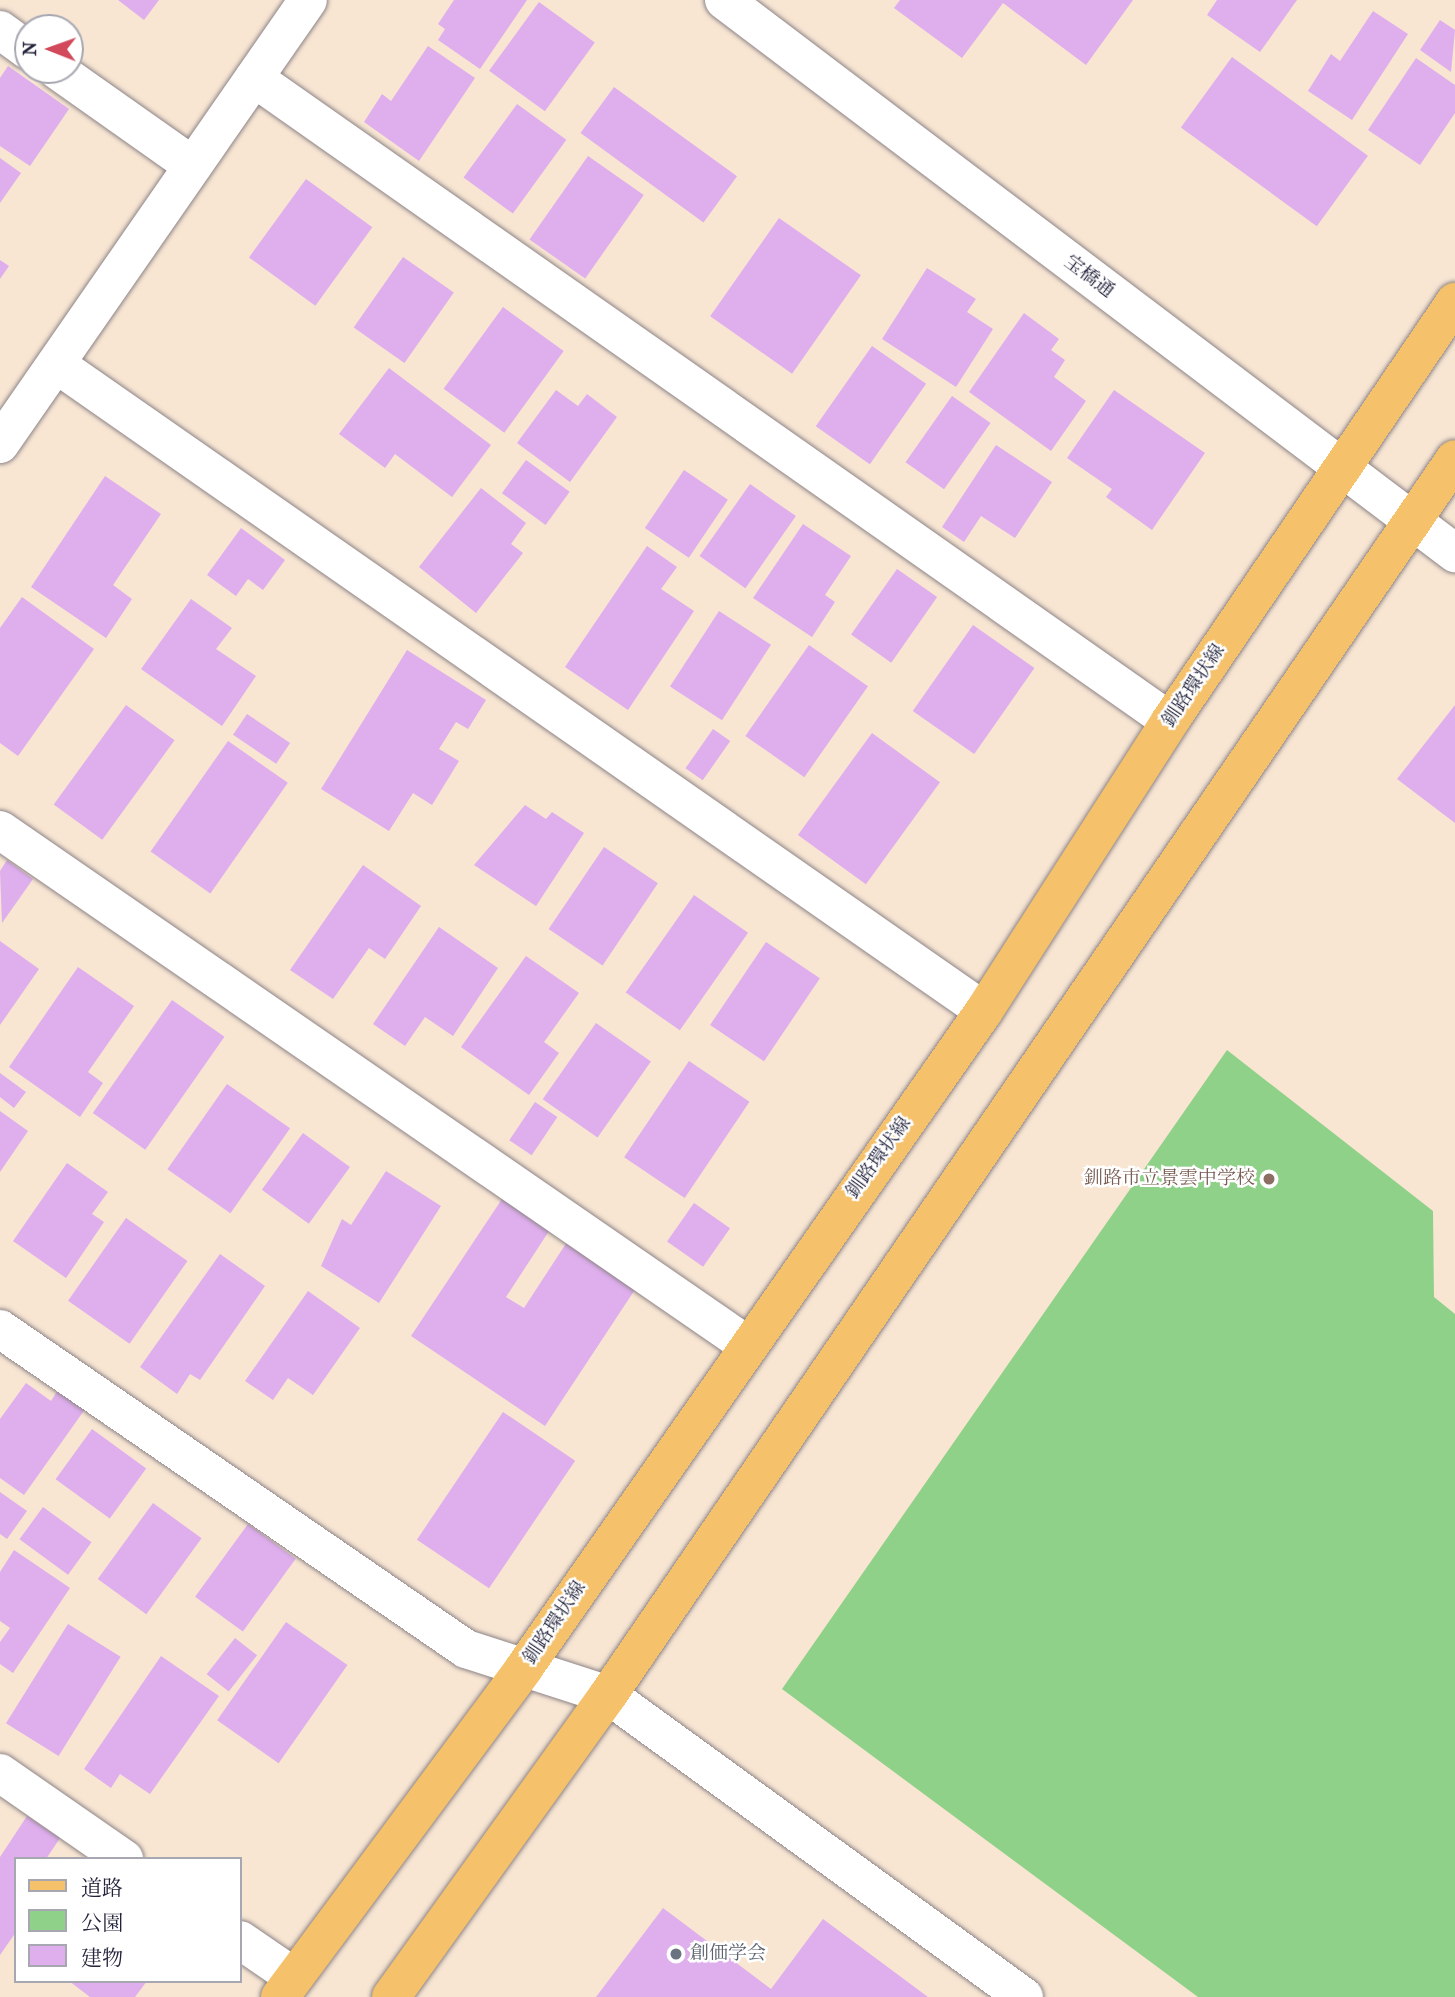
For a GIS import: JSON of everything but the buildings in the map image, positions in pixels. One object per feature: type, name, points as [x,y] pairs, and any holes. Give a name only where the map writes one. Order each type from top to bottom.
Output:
[{"type":"main road","name":"釧路環状線","points":[[287,1987],[524,1668],[746,1343],[984,1012],[1170,721],[1344,470],[1455,302]]},
{"type":"main road","points":[[391,1997],[608,1695],[1455,458]]},
{"type":"street","points":[[0,444],[308,0]]},
{"type":"street","name":"宝橋通","points":[[724,0],[1455,553]]},
{"type":"street","points":[[254,78],[1170,721]]},
{"type":"street","points":[[77,84],[192,166]]},
{"type":"street","points":[[55,364],[984,1012]]},
{"type":"street","points":[[0,830],[746,1343]]},
{"type":"street","points":[[0,1329],[466,1649],[608,1695],[1024,1997]]},
{"type":"street","points":[[0,1773],[121,1857]]},
{"type":"street","points":[[242,1942],[287,1987]]},
{"type":"green space","name":"釧路市立景雲中学校","points":[[1227,1050],[1433,1211],[1434,1297],[1455,1314],[1455,1997],[1198,1997],[782,1689]]},
{"type":"place","name":"釧路市立景雲中学校","points":[[1269,1179]]},
{"type":"place","name":"創価学会","points":[[676,1954]]}]
